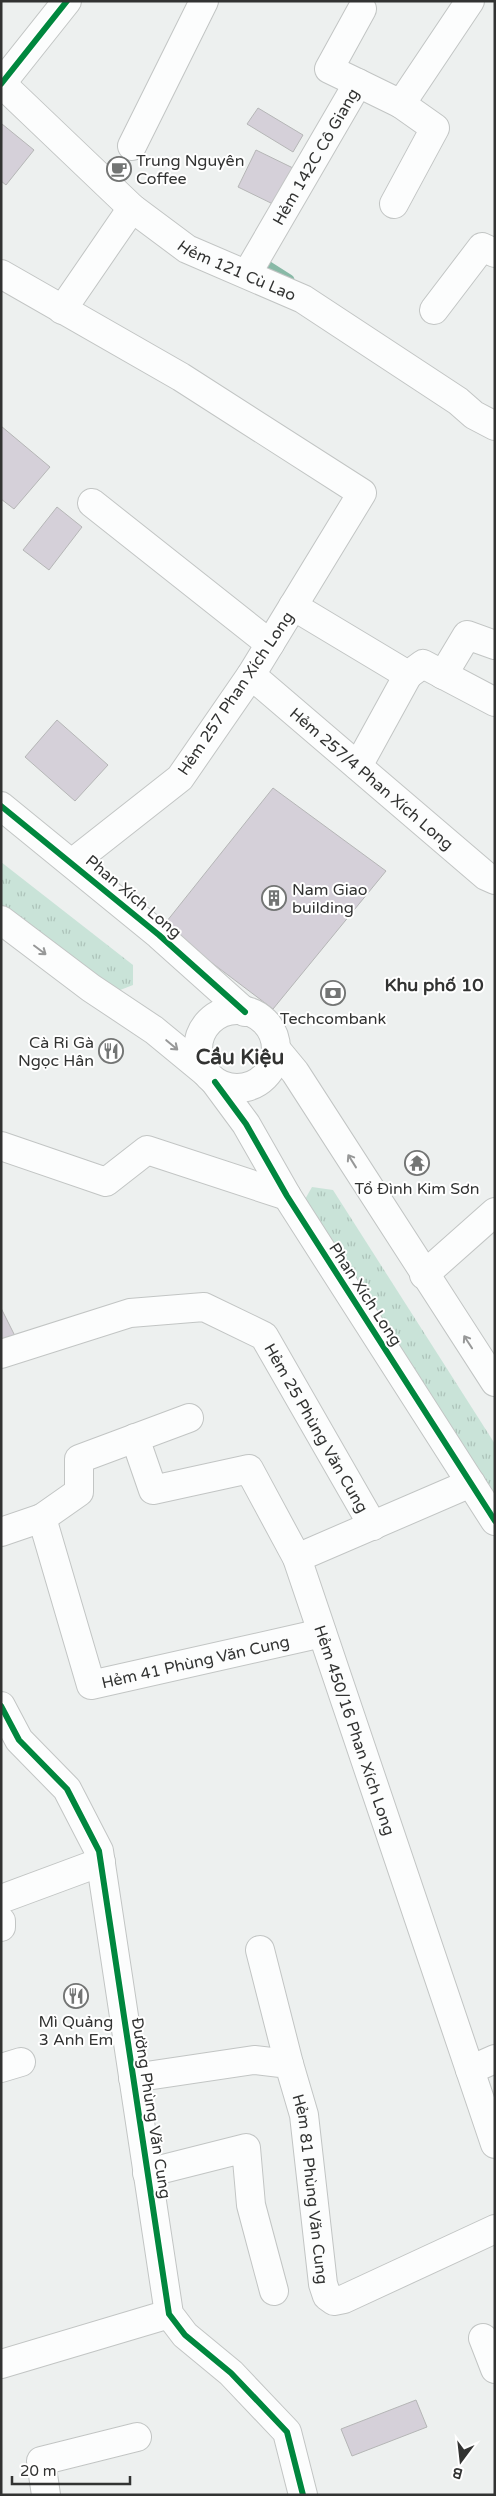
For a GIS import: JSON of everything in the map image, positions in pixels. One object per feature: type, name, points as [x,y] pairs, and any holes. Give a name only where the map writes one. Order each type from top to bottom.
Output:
[{"type":"street","points":[[1,84],[67,1]]},
{"type":"street","points":[[132,146],[204,1]]},
{"type":"street","points":[[401,104],[470,1]]},
{"type":"street","points":[[358,83],[329,69],[362,10]]},
{"type":"street","name":"Hẻm 142C Cô Giang","points":[[247,274],[358,83],[401,104],[435,128],[394,204]]},
{"type":"street","name":"Hẻm 121 Cù Lao","points":[[1,84],[132,208],[187,249],[303,299],[458,401],[474,415],[495,426]]},
{"type":"street","points":[[1,274],[62,310],[132,208]]},
{"type":"street","points":[[434,310],[482,247],[495,253]]},
{"type":"street","name":"Hẻm 257 Phan Xích Long","points":[[62,310],[181,377],[362,493],[270,644],[180,778],[72,863]]},
{"type":"street","points":[[92,503],[270,644]]},
{"type":"street","points":[[293,606],[408,675]]},
{"type":"street","points":[[443,675],[467,635],[495,646]]},
{"type":"street","points":[[358,766],[408,675],[423,664],[495,702]]},
{"type":"street","name":"Hẻm 257/4 Phan Xích Long","points":[[250,675],[486,876],[495,880]]},
{"type":"street","name":"Phan Xích Long","points":[[1,806],[159,934],[245,1012]]},
{"type":"street","name":"Phan Xích Long","points":[[1,920],[90,988],[154,1030],[210,1077],[246,1124],[287,1196],[495,1521]]},
{"type":"street","points":[[232,1011],[255,1015],[267,1025],[275,1038],[276,1049],[275,1061],[261,1080],[250,1086],[238,1089],[210,1077],[199,1060],[198,1047],[201,1034],[207,1024],[219,1015],[232,1011]]},
{"type":"street","points":[[276,1049],[296,1072],[424,1275],[495,1382]]},
{"type":"street","points":[[1,1146],[106,1182],[147,1150],[287,1196]]},
{"type":"street","points":[[424,1275],[494,1214]]},
{"type":"street","name":"Hẻm 25 Phùng Văn Cung","points":[[1,1354],[130,1313],[204,1307],[264,1336],[373,1526]]},
{"type":"street","points":[[1,1532],[42,1518],[79,1492],[79,1459],[190,1418]]},
{"type":"street","name":"Hẻm 450/16 Phan Xích Long","points":[[135,1438],[154,1490],[249,1469],[297,1558],[495,2144]]},
{"type":"street","points":[[297,1558],[471,1484]]},
{"type":"street","name":"Hẻm 41 Phùng Văn Cung","points":[[42,1518],[91,1685],[322,1633]]},
{"type":"street","name":"Đường Phùng Văn Cung","points":[[1,1706],[19,1740],[67,1789],[99,1852],[169,2314],[185,2334],[231,2373],[287,2432],[303,2495]]},
{"type":"street","points":[[1,1899],[101,1862]]},
{"type":"street","points":[[1,1921],[1,1927]]},
{"type":"street","name":"Hẻm 81 Phùng Văn Cung","points":[[260,1950],[304,2115],[323,2284],[330,2298],[337,2301],[344,2299],[495,2228]]},
{"type":"street","points":[[470,2070],[495,2059]]},
{"type":"street","points":[[133,2078],[254,2060],[289,2064]]},
{"type":"street","points":[[147,2173],[246,2148],[251,2205],[274,2291]]},
{"type":"street","points":[[1,2364],[169,2314]]},
{"type":"street","points":[[482,2338],[495,2369]]},
{"type":"street","points":[[41,2494],[41,2461],[137,2437]]},
{"type":"green space","points":[[1,862],[133,965],[133,985],[115,992],[1,904]]},
{"type":"green space","points":[[312,1187],[333,1190],[495,1444],[495,1499],[304,1201]]},
{"type":"building","points":[[258,108],[303,135],[293,152],[247,124]]},
{"type":"building","points":[[2,124],[34,150],[6,185],[1,181]]},
{"type":"building","points":[[256,150],[295,169],[277,206],[238,187]]},
{"type":"building","points":[[1,426],[50,467],[14,509],[1,499]]},
{"type":"building","points":[[57,507],[82,527],[49,570],[23,550]]},
{"type":"building","points":[[57,720],[108,765],[75,801],[25,757]]},
{"type":"building","name":"Nam Giao building","points":[[273,788],[386,871],[273,1009],[163,926]]},
{"type":"building","points":[[1,1308],[15,1336],[1,1342]]},
{"type":"building","points":[[416,2400],[427,2427],[352,2456],[341,2429]]},
{"type":"waterway","points":[[256,259],[289,280]]},
{"type":"cycle path","points":[[1,84],[67,1]]},
{"type":"cycle path","points":[[1,806],[159,935],[245,1012]]},
{"type":"cycle path","points":[[215,1082],[246,1124],[287,1196],[495,1521]]},
{"type":"cycle path","points":[[1,1706],[19,1740],[67,1789],[99,1851],[169,2314],[185,2335],[231,2373],[287,2432],[303,2495]]},
{"type":"place","name":"Trung Nguyên Coffee","points":[[119,169]]},
{"type":"place","name":"Nam Giao building","points":[[274,898]]},
{"type":"place","name":"Techcombank","points":[[333,993]]},
{"type":"place","name":"Cà Ri Gà Ngọc Hân","points":[[111,1051]]},
{"type":"place","name":"Tổ Đình Kim Sơn","points":[[417,1163]]},
{"type":"place","name":"Mì Quảng 3 Anh Em","points":[[76,1996]]},
{"type":"district","name":"Khu phố 10","points":[[434,985]]},
{"type":"district","name":"Cầu Kiệu","points":[[240,1057]]}]
